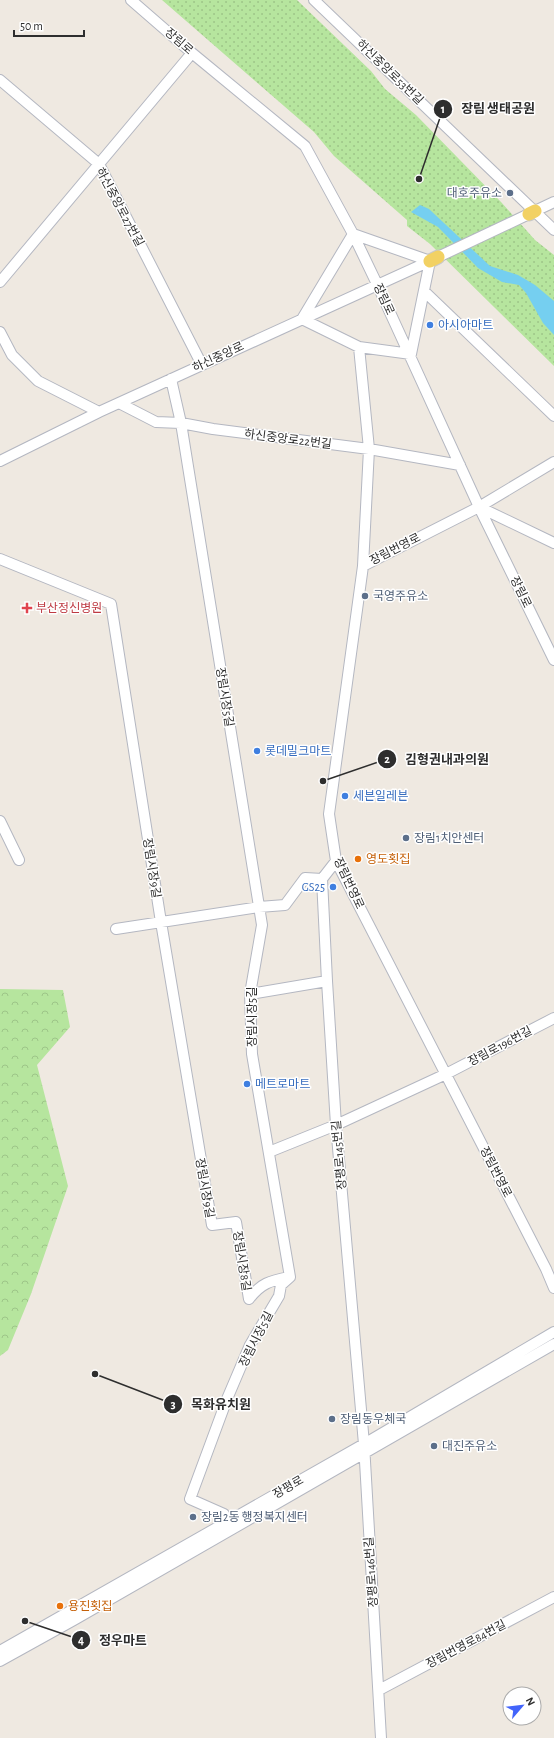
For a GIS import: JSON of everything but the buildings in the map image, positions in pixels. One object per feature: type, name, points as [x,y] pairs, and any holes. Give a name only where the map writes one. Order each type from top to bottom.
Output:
[{"type":"street","name":"장림로","points":[[131,0],[192,53],[305,146],[353,234],[410,354],[479,507],[554,660]]},
{"type":"street","name":"하신중앙로53번길","points":[[314,0],[532,212],[554,230]]},
{"type":"street","points":[[0,282],[192,53]]},
{"type":"street","name":"하신중앙로27번길","points":[[0,80],[99,164],[202,365]]},
{"type":"street","points":[[532,212],[554,202]]},
{"type":"street","points":[[532,212],[554,207]]},
{"type":"street","name":"하신중앙로","points":[[0,461],[99,412],[434,259],[532,212]]},
{"type":"street","points":[[353,234],[434,259],[424,291],[410,354],[359,347],[302,319],[353,234]]},
{"type":"street","points":[[424,291],[554,416]]},
{"type":"street","points":[[0,332],[12,355],[38,381],[99,412]]},
{"type":"street","points":[[359,347],[368,449],[363,566]]},
{"type":"street","name":"장림시장5길","points":[[171,379],[180,422],[262,925],[250,994],[252,1054],[290,1277],[281,1285],[279,1296],[250,1345],[227,1399],[190,1499],[224,1514],[230,1525]]},
{"type":"street","name":"하신중앙로22번길","points":[[119,403],[156,422],[180,422],[213,429],[368,449],[460,465]]},
{"type":"street","name":"장림번영로","points":[[554,462],[479,507],[363,566],[329,814],[336,861],[546,1269],[554,1288]]},
{"type":"street","points":[[479,507],[554,543]]},
{"type":"street","name":"장림시장9길","points":[[0,559],[111,604],[161,922],[212,1225],[236,1222]]},
{"type":"street","points":[[0,821],[19,860]]},
{"type":"street","points":[[116,929],[259,906],[285,905],[305,878],[322,879],[336,861]]},
{"type":"street","name":"장평로145번길","points":[[322,879],[336,1125],[364,1448]]},
{"type":"street","points":[[250,994],[327,981]]},
{"type":"street","name":"장림로196번길","points":[[269,1152],[336,1125],[446,1074],[554,1018]]},
{"type":"street","name":"장림시장8길","points":[[236,1222],[249,1299],[258,1288],[273,1280],[290,1277]]},
{"type":"street","points":[[546,1269],[554,1281]]},
{"type":"street","name":"장평로","points":[[0,1661],[49,1629],[364,1448],[554,1332]]},
{"type":"street","name":"장평로","points":[[364,1448],[554,1344]]},
{"type":"street","name":"장평로146번길","points":[[364,1448],[381,1738]]},
{"type":"street","name":"장림번영로84번길","points":[[379,1690],[554,1597]]},
{"type":"street","name":"장평로","points":[[0,1651],[49,1629]]},
{"type":"green space","points":[[162,0],[297,0],[371,71],[385,89],[416,115],[501,202],[535,240],[554,255],[554,366],[430,244],[407,226],[407,220],[334,156],[314,132]]},
{"type":"green space","points":[[0,989],[63,990],[70,1027],[37,1065],[68,1186],[31,1294],[8,1350],[0,1356]]},
{"type":"water","points":[[420,205],[429,209],[490,266],[518,275],[535,285],[554,301],[554,335],[543,323],[526,293],[519,285],[502,282],[478,268],[438,227],[411,212]]},
{"type":"place","name":"장림 생태공원","points":[[419,179]]},
{"type":"place","name":"대호주유소","points":[[510,193]]},
{"type":"place","name":"아시아마트","points":[[430,325]]},
{"type":"place","name":"국영주유소","points":[[365,596]]},
{"type":"place","name":"부산정신병원","points":[[27,608]]},
{"type":"place","name":"롯데밀크마트","points":[[257,751]]},
{"type":"place","name":"김형권내과의원","points":[[323,781]]},
{"type":"place","name":"세븐일레븐","points":[[345,796]]},
{"type":"place","name":"장림1치안센터","points":[[406,838]]},
{"type":"place","name":"영도횟집","points":[[358,859]]},
{"type":"place","name":"GS25","points":[[333,887]]},
{"type":"place","name":"메트로마트","points":[[247,1084]]},
{"type":"place","name":"목화유치원","points":[[95,1374]]},
{"type":"place","name":"장림동우체국","points":[[332,1419]]},
{"type":"place","name":"대진주유소","points":[[434,1446]]},
{"type":"place","name":"장림2동 행정복지센터","points":[[193,1517]]},
{"type":"place","name":"용진횟집","points":[[60,1606]]},
{"type":"place","name":"정우마트","points":[[25,1621]]}]
